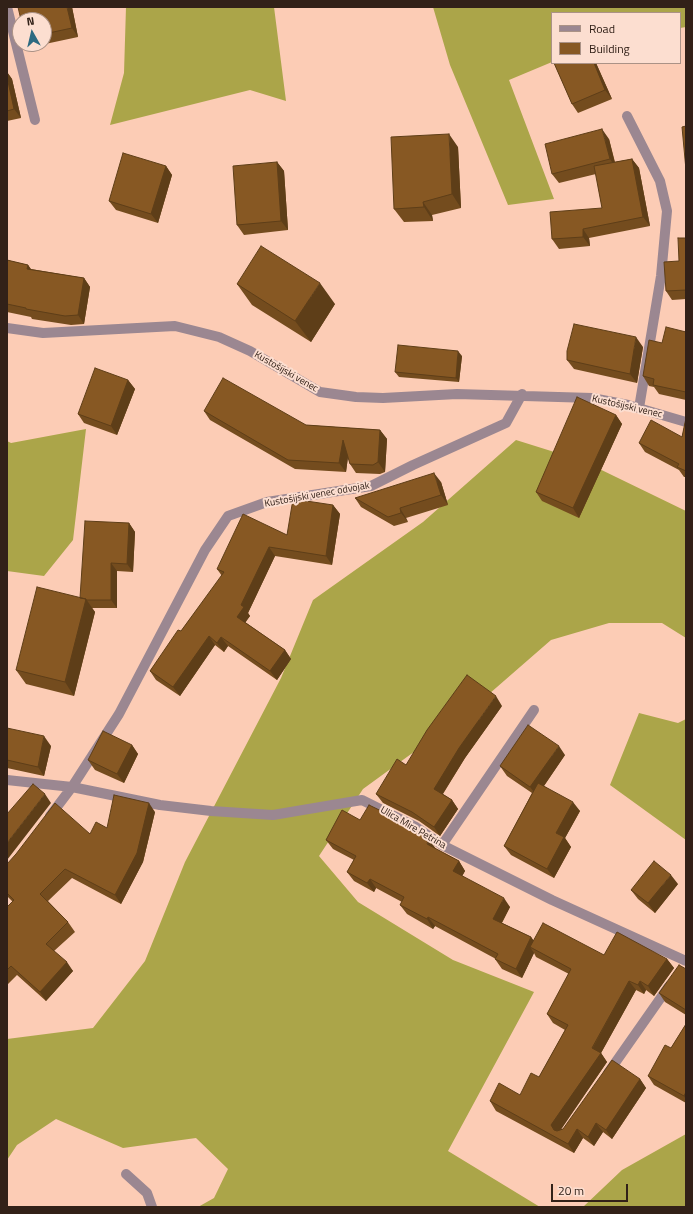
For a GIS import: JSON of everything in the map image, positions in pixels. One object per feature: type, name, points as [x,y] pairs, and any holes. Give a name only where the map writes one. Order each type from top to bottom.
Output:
[{"type":"street","points":[[7,7],[35,120]]},
{"type":"street","points":[[627,116],[660,181],[666,211],[661,276],[639,408]]},
{"type":"street","name":"Kustošijski venec","points":[[7,328],[43,333],[175,326],[190,328],[219,337],[250,351],[320,392],[356,397],[383,398],[457,394],[522,394],[592,398],[639,408],[686,422]]},
{"type":"street","name":"Kustošijski venec odvojak","points":[[45,823],[72,786],[119,714],[204,550],[228,516],[267,502],[371,486],[413,464],[506,423],[522,394]]},
{"type":"street","points":[[442,845],[534,710]]},
{"type":"street","points":[[7,780],[72,786]]},
{"type":"street","name":"Ulica Mire Petrina","points":[[72,786],[160,805],[211,811],[273,814],[362,800],[416,827],[442,845],[683,966]]},
{"type":"street","points":[[600,1083],[683,966]]},
{"type":"street","points":[[126,1174],[147,1193],[152,1207]]},
{"type":"shaded area","points":[[126,7],[274,7],[286,101],[250,90],[110,125],[124,73]]},
{"type":"shaded area","points":[[433,7],[686,7],[686,27],[681,28],[681,12],[551,12],[551,62],[509,80],[554,199],[508,205],[450,65]]},
{"type":"shaded area","points":[[86,429],[73,540],[44,576],[7,571],[7,441],[11,443]]},
{"type":"shaded area","points":[[516,440],[583,461],[686,511],[686,638],[662,623],[609,623],[551,640],[466,714],[363,789],[319,856],[358,902],[453,960],[534,992],[448,1151],[540,1207],[198,1207],[214,1198],[228,1169],[196,1138],[123,1148],[56,1119],[17,1145],[7,1160],[7,1039],[93,1028],[145,961],[185,862],[281,678],[313,600],[423,522]]},
{"type":"shaded area","points":[[639,713],[678,723],[686,719],[686,840],[610,785]]},
{"type":"shaded area","points":[[686,1134],[686,1207],[583,1207],[622,1170]]},
{"type":"building","points":[[18,7],[67,7],[72,28],[52,32],[52,12],[19,12]]},
{"type":"building","points":[[554,64],[594,64],[605,90],[572,104]]},
{"type":"building","points":[[7,77],[14,109],[7,111]]},
{"type":"building","points":[[686,126],[686,170],[682,127]]},
{"type":"building","points":[[602,129],[610,159],[552,174],[545,144]]},
{"type":"building","points":[[449,134],[452,194],[423,202],[424,207],[394,209],[391,137]]},
{"type":"building","points":[[123,153],[166,166],[151,214],[109,201]]},
{"type":"building","points":[[632,159],[643,217],[583,229],[583,237],[552,239],[550,212],[602,208],[594,166]]},
{"type":"building","points":[[277,162],[281,221],[237,225],[233,166]]},
{"type":"building","points":[[678,238],[686,238],[686,290],[666,291],[664,262],[679,261]]},
{"type":"building","points":[[261,246],[320,283],[295,321],[237,284]]},
{"type":"building","points":[[7,260],[28,265],[27,269],[84,278],[78,315],[65,316],[7,304]]},
{"type":"building","points":[[574,324],[636,337],[630,374],[567,360],[567,351]]},
{"type":"building","points":[[666,327],[686,332],[686,392],[653,385],[654,379],[643,376],[649,340],[662,343]]},
{"type":"building","points":[[398,345],[458,351],[456,378],[395,372]]},
{"type":"building","points":[[95,368],[128,380],[111,426],[78,414]]},
{"type":"building","points":[[223,378],[306,425],[380,430],[378,462],[373,465],[350,464],[343,440],[339,463],[288,460],[204,411]]},
{"type":"building","points":[[577,397],[616,415],[573,508],[536,492]]},
{"type":"building","points":[[686,418],[686,471],[677,467],[679,464],[639,443],[651,420],[682,437]]},
{"type":"building","points":[[434,473],[441,495],[400,508],[401,513],[388,517],[355,498]]},
{"type":"building","points":[[293,499],[333,505],[326,556],[269,547],[241,605],[244,607],[237,617],[285,650],[270,671],[221,637],[217,643],[209,636],[173,687],[150,671],[178,630],[181,631],[224,572],[217,569],[243,514],[287,535]]},
{"type":"building","points":[[85,521],[129,523],[127,564],[111,563],[111,600],[86,600],[80,598]]},
{"type":"building","points":[[37,587],[86,599],[65,682],[16,670]]},
{"type":"building","points":[[467,675],[496,696],[459,748],[434,789],[452,800],[434,827],[412,812],[376,794],[397,759],[406,765],[427,730]]},
{"type":"building","points":[[528,725],[559,746],[530,787],[500,766]]},
{"type":"building","points":[[7,728],[44,736],[38,767],[7,760]]},
{"type":"building","points":[[103,731],[132,745],[117,774],[88,760]]},
{"type":"building","points":[[538,783],[573,802],[556,833],[564,837],[547,869],[504,846]]},
{"type":"building","points":[[33,784],[45,794],[7,843],[7,814]]},
{"type":"building","points":[[114,795],[149,803],[137,853],[115,895],[65,869],[40,894],[68,922],[46,944],[67,962],[40,992],[11,966],[7,970],[7,907],[14,900],[7,893],[7,864],[55,803],[90,834],[96,822],[107,828]]},
{"type":"building","points":[[369,805],[406,823],[429,839],[427,844],[459,861],[453,871],[504,898],[493,919],[531,937],[516,969],[495,959],[498,954],[428,917],[427,919],[400,905],[404,897],[370,879],[367,883],[347,872],[356,856],[326,840],[342,810],[360,820]]},
{"type":"building","points":[[654,861],[671,875],[648,903],[631,890]]},
{"type":"building","points":[[543,923],[604,955],[617,932],[667,959],[648,986],[640,981],[638,985],[629,981],[592,1048],[601,1053],[551,1125],[554,1130],[557,1131],[563,1129],[612,1060],[640,1079],[606,1130],[596,1123],[588,1137],[577,1129],[568,1144],[490,1101],[499,1083],[520,1095],[531,1073],[539,1077],[568,1025],[547,1014],[571,969],[530,947]]},
{"type":"building","points":[[679,965],[686,969],[686,1010],[659,993]]},
{"type":"building","points":[[686,1024],[686,1092],[684,1096],[648,1076],[665,1045],[671,1048]]}]
